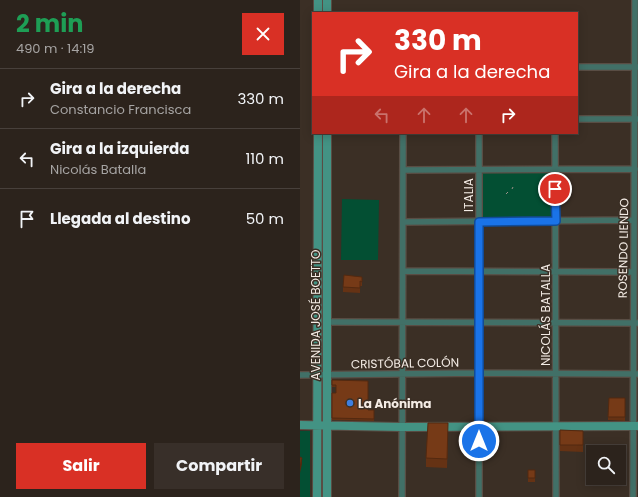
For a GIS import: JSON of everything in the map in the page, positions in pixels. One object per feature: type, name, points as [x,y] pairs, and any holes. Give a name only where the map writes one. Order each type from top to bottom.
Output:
[{"type":"main road","points":[[318,0],[318,12]]},
{"type":"main road","points":[[327,0],[327,12]]},
{"type":"main road","name":"AVENIDA JOSÉ BOETTO","points":[[317,497],[318,134]]},
{"type":"main road","name":"AVENIDA JOSÉ BOETTO","points":[[327,134],[327,497]]},
{"type":"main road","points":[[300,425],[402,427],[636,426]]},
{"type":"street","name":"ROSENDO LIENDO","points":[[633,497],[636,426],[636,323],[633,272],[636,119],[635,0]]},
{"type":"street","points":[[578,67],[636,67]]},
{"type":"street","points":[[578,119],[636,119]]},
{"type":"street","points":[[402,497],[403,134]]},
{"type":"street","name":"ITALIA","points":[[479,134],[479,497]]},
{"type":"street","name":"NICOLÁS BATALLA","points":[[555,134],[556,497]]},
{"type":"street","points":[[403,170],[634,169]]},
{"type":"street","points":[[403,222],[634,220]]},
{"type":"street","points":[[403,271],[633,272]]},
{"type":"street","points":[[327,322],[636,323]]},
{"type":"street","name":"CRISTÓBAL COLÓN","points":[[300,374],[636,374]]},
{"type":"green space","points":[[481,171],[554,171],[554,220],[481,220]]},
{"type":"green space","points":[[342,199],[379,200],[378,260],[341,260]]},
{"type":"green space","points":[[318,427],[326,427],[326,497],[318,497]]},
{"type":"green space","points":[[300,431],[310,431],[310,497],[300,497]]},
{"type":"building","points":[[344,275],[362,277],[362,282],[360,281],[360,288],[343,287]]},
{"type":"building","name":"La Anónima","points":[[332,380],[368,381],[368,410],[374,410],[374,419],[332,418],[332,393],[336,393],[336,385],[332,385]]},
{"type":"building","points":[[609,398],[625,398],[625,417],[608,417]]},
{"type":"building","points":[[428,423],[448,423],[447,459],[426,458]]},
{"type":"building","points":[[560,430],[583,431],[583,445],[560,445]]},
{"type":"building","points":[[528,470],[535,470],[535,478],[528,478]]},
{"type":"place","name":"La Anónima","points":[[350,403]]},
{"type":"route","points":[[479,441],[479,222],[556,221],[555,189]]}]
